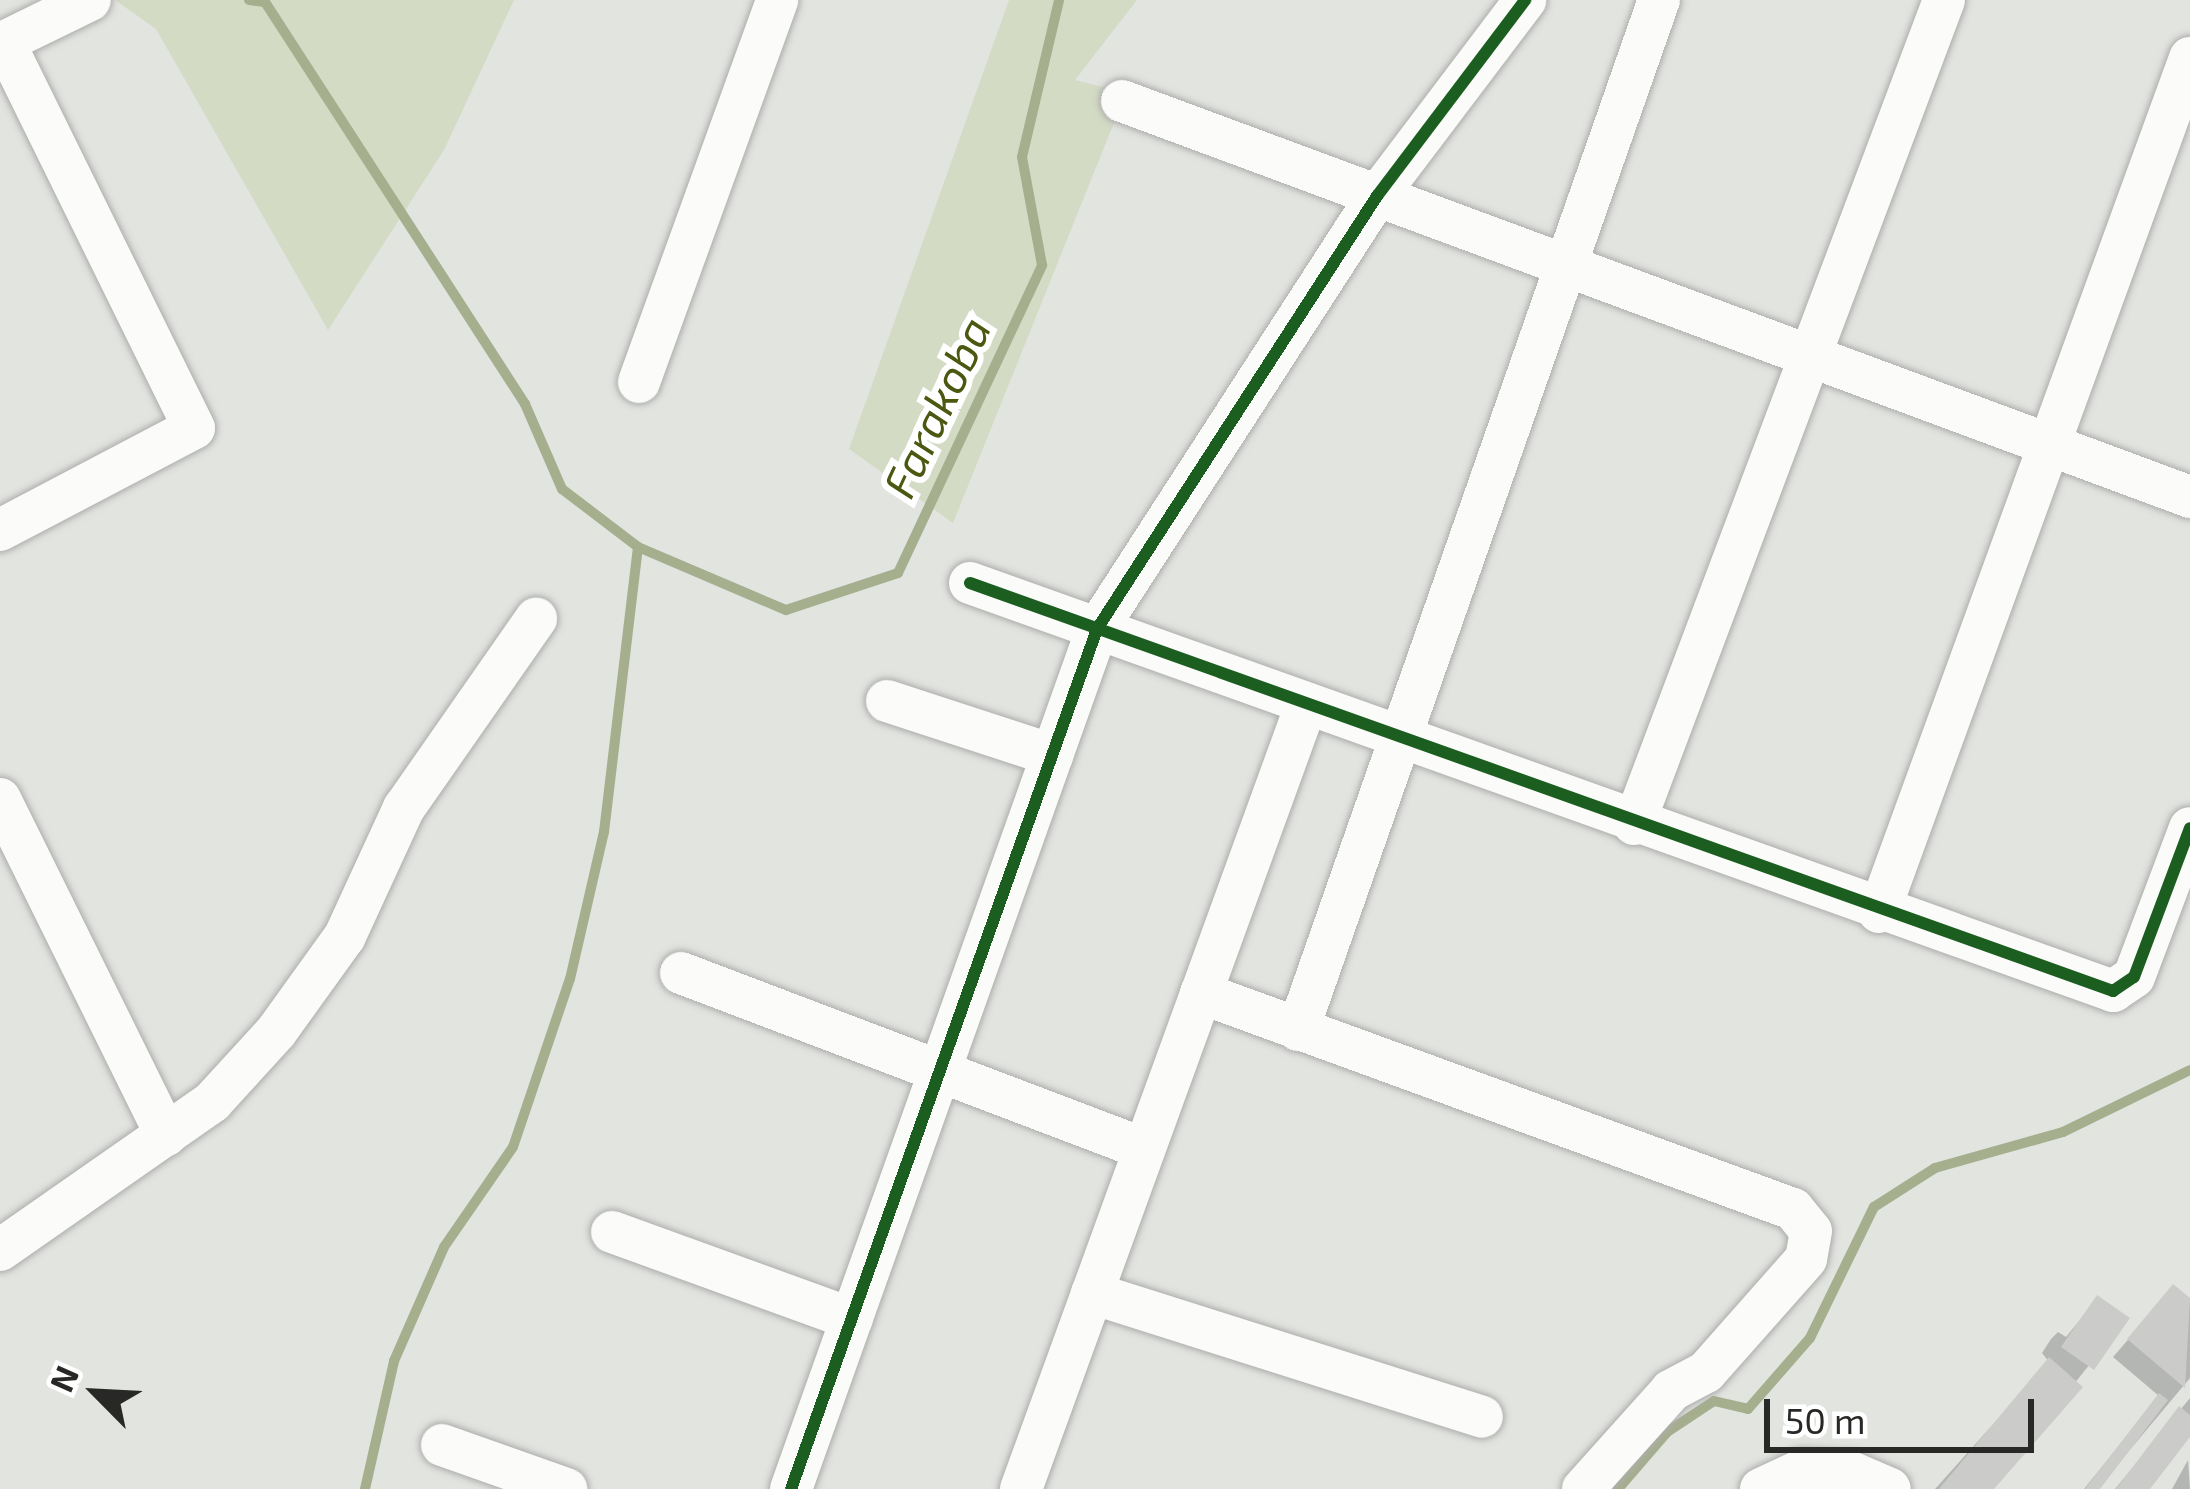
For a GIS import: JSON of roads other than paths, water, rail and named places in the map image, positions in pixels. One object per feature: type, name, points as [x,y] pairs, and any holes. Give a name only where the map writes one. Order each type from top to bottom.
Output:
[{"type":"street","points":[[0,530],[194,428],[2,43],[90,0]]},
{"type":"street","points":[[639,382],[777,0]]},
{"type":"street","points":[[791,1489],[1096,629],[1377,196],[1525,0]]},
{"type":"street","points":[[1298,1030],[1659,0]]},
{"type":"street","points":[[1634,824],[1944,0]]},
{"type":"street","points":[[1879,912],[2190,58]]},
{"type":"street","points":[[1122,101],[2190,497]]},
{"type":"street","points":[[970,583],[1879,912],[2113,991],[2134,977],[2179,895],[2190,828]]},
{"type":"street","points":[[0,1250],[212,1102],[277,1032],[345,937],[404,808],[536,619]]},
{"type":"street","points":[[886,701],[1052,755]]},
{"type":"street","points":[[1021,1489],[1306,705]]},
{"type":"street","points":[[0,799],[166,1135]]},
{"type":"street","points":[[681,973],[1144,1149]]},
{"type":"street","points":[[1201,993],[1793,1209],[1810,1231],[1806,1259],[1706,1372],[1671,1391],[1583,1489]]},
{"type":"street","points":[[612,1232],[852,1318]]},
{"type":"street","points":[[1092,1293],[1482,1417]]},
{"type":"street","points":[[442,1444],[566,1489]]},
{"type":"street","points":[[1761,1489],[1802,1470],[1853,1473],[1889,1489]]},
{"type":"waterway","name":"Farakoba","points":[[249,0],[265,2],[525,404],[562,489],[638,547],[786,610],[898,573],[1042,265],[1022,157],[1059,0]]},
{"type":"waterway","points":[[365,1489],[394,1361],[444,1247],[513,1147],[570,979],[604,832],[638,547]]},
{"type":"waterway","points":[[1618,1489],[1667,1432],[1714,1401],[1748,1409],[1810,1338],[1874,1207],[1935,1168],[2063,1132],[2190,1070]]}]
